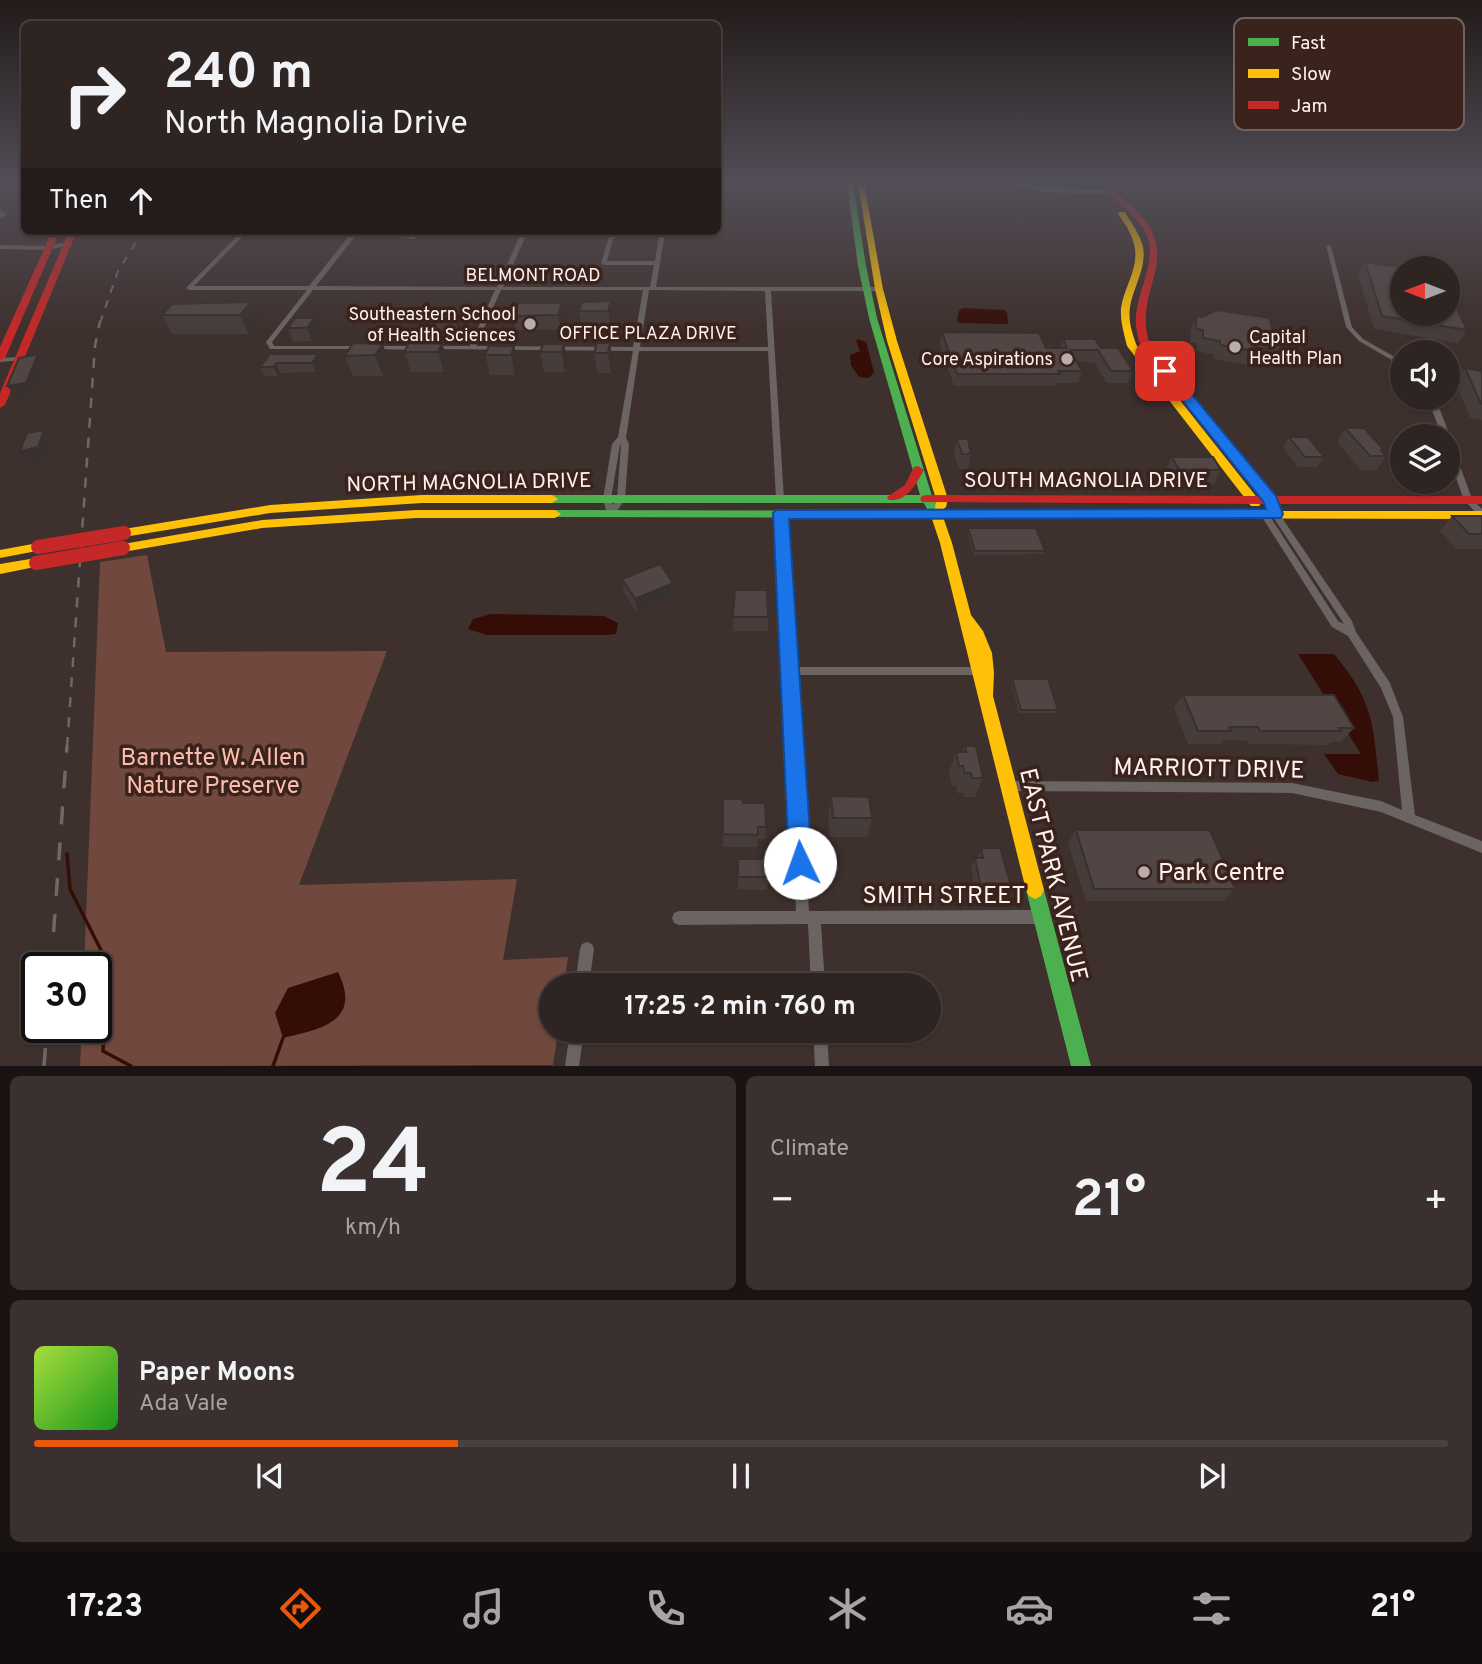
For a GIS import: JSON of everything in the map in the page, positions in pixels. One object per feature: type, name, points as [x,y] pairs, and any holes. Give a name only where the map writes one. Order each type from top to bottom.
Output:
[{"type":"main road","name":"EAST PARK AVENUE","points":[[861,233],[873,289],[942,499],[938,514]]},
{"type":"main road","name":"EAST PARK AVENUE","points":[[867,233],[880,346],[927,499],[938,514],[966,618],[976,671],[1009,786],[1081,1066]]},
{"type":"main road","points":[[1139,233],[1143,252],[1125,313],[1125,325],[1132,346],[1252,500],[1270,514]]},
{"type":"main road","points":[[1142,233],[1156,249],[1139,315],[1140,327],[1150,352],[1270,499],[1270,514]]},
{"type":"main road","points":[[0,359],[54,235]]},
{"type":"main road","points":[[0,405],[71,235]]},
{"type":"main road","points":[[1136,275],[1150,278]]},
{"type":"main road","points":[[26,298],[46,296]]},
{"type":"main road","points":[[1125,325],[1140,327]]},
{"type":"main road","points":[[1165,390],[1181,390]]},
{"type":"main road","points":[[888,499],[908,488],[918,470]]},
{"type":"main road","points":[[416,514],[422,499]]},
{"type":"main road","name":"NORTH MAGNOLIA DRIVE","points":[[0,554],[252,512],[356,502],[422,499],[942,499]]},
{"type":"main road","name":"SOUTH MAGNOLIA DRIVE","points":[[942,499],[1482,500]]},
{"type":"main road","points":[[246,527],[252,512]]},
{"type":"main road","name":"NORTH MAGNOLIA DRIVE","points":[[0,569],[246,527],[348,516],[938,514]]},
{"type":"main road","name":"SOUTH MAGNOLIA DRIVE","points":[[938,514],[1482,514]]},
{"type":"main road","name":"EAST PARK AVENUE","points":[[966,618],[978,628],[989,670],[985,696]]},
{"type":"street","name":"BELMONT ROAD","points":[[241,235],[189,288],[873,289]]},
{"type":"street","points":[[310,289],[353,235]]},
{"type":"street","points":[[398,235],[408,238],[416,235]]},
{"type":"street","points":[[472,348],[522,235]]},
{"type":"street","points":[[615,235],[611,238],[604,263],[657,263]]},
{"type":"street","points":[[611,514],[621,499],[625,444],[622,438],[636,349],[662,235]]},
{"type":"street","points":[[0,247],[48,248],[68,244]]},
{"type":"street","points":[[1328,246],[1349,327],[1361,340],[1390,357]]},
{"type":"street","name":"OFFICE PLAZA DRIVE","points":[[310,289],[270,340],[272,348],[772,349]]},
{"type":"street","points":[[768,289],[780,499]]},
{"type":"street","points":[[0,359],[20,359]]},
{"type":"street","points":[[611,514],[607,499],[616,444],[622,438]]},
{"type":"street","points":[[1460,477],[1468,500],[1482,514]]},
{"type":"street","points":[[781,513],[808,918],[816,973]]},
{"type":"street","points":[[1270,514],[1335,624],[1351,634],[1386,686],[1398,718],[1409,816]]},
{"type":"street","points":[[790,671],[976,671]]},
{"type":"street","name":"MARRIOTT DRIVE","points":[[1009,786],[1292,788],[1330,794],[1409,816],[1482,847]]},
{"type":"street","name":"SMITH STREET","points":[[679,918],[1041,917]]},
{"type":"street","points":[[584,973],[587,949]]},
{"type":"street","points":[[572,1066],[575,1043]]},
{"type":"street","points":[[821,1043],[822,1066]]},
{"type":"green space","name":"Barnette W. Allen Nature Preserve","points":[[147,555],[166,652],[387,651],[299,885],[517,879],[503,960],[568,957],[566,973],[539,973],[539,1043],[556,1043],[553,1065],[80,1066],[81,1043],[112,1043],[112,952],[85,952],[100,562]]},
{"type":"shaded area","points":[[959,310],[1005,310],[1008,324],[960,323],[957,321]]},
{"type":"shaded area","points":[[858,339],[866,342],[874,372],[869,378],[859,377],[851,365],[850,355],[860,351],[856,341]]},
{"type":"shaded area","points":[[491,614],[604,616],[618,623],[616,634],[607,635],[487,635],[468,629],[473,619]]},
{"type":"shaded area","points":[[1298,654],[1334,654],[1357,685],[1369,713],[1379,781],[1372,782],[1338,774],[1324,754],[1361,754]]},
{"type":"shaded area","points":[[338,972],[345,1002],[341,1012],[324,1026],[283,1038],[275,1013],[288,988]]},
{"type":"building","points":[[1365,262],[1390,266],[1390,317],[1382,316]]},
{"type":"building","points":[[611,301],[608,311],[579,311],[582,302]]},
{"type":"building","points":[[251,302],[240,315],[162,315],[172,304]]},
{"type":"building","points":[[518,303],[562,303],[558,315],[513,316]]},
{"type":"building","points":[[435,308],[463,308],[456,322],[427,322]]},
{"type":"building","points":[[1217,310],[1270,318],[1272,329],[1279,330],[1281,344],[1268,342],[1269,349],[1254,347],[1254,351],[1220,345],[1220,341],[1203,338],[1203,330],[1196,329],[1196,316],[1202,317]]},
{"type":"building","points":[[1460,315],[1467,330],[1443,326],[1460,326]]},
{"type":"building","points":[[295,318],[314,318],[307,328],[288,328]]},
{"type":"building","points":[[942,332],[1039,333],[1046,348],[1067,348],[1063,339],[1095,339],[1101,348],[1118,348],[1133,371],[1111,371],[1098,350],[1070,350],[1082,371],[1058,371],[1060,374],[957,374]]},
{"type":"building","points":[[353,343],[383,344],[375,355],[345,356]]},
{"type":"building","points":[[409,343],[442,343],[438,352],[404,352]]},
{"type":"building","points":[[597,343],[610,343],[608,353],[594,353]]},
{"type":"building","points":[[543,344],[564,344],[562,352],[540,352]]},
{"type":"building","points":[[489,346],[514,346],[511,355],[485,355]]},
{"type":"building","points":[[38,354],[26,383],[7,386],[19,358]]},
{"type":"building","points":[[270,354],[318,354],[312,363],[276,363],[273,367],[260,367]]},
{"type":"building","points":[[1465,368],[1482,371],[1482,404],[1481,404]]},
{"type":"building","points":[[1345,428],[1364,428],[1384,450],[1381,450],[1386,456],[1370,456]]},
{"type":"building","points":[[44,430],[38,447],[20,451],[27,433]]},
{"type":"building","points":[[1289,437],[1308,437],[1324,457],[1305,457]]},
{"type":"building","points":[[957,439],[968,439],[971,454],[962,454]]},
{"type":"building","points":[[1172,457],[1213,457],[1221,470],[1179,470]]},
{"type":"building","points":[[1452,516],[1482,516],[1482,534],[1469,534]]},
{"type":"building","points":[[968,528],[1036,528],[1045,551],[975,551]]},
{"type":"building","points":[[660,564],[673,583],[635,599],[622,579]]},
{"type":"building","points":[[735,590],[767,590],[768,617],[733,617]]},
{"type":"building","points":[[1012,679],[1048,679],[1058,710],[1021,710]]},
{"type":"building","points":[[1183,695],[1334,695],[1354,728],[1339,728],[1341,731],[1260,731],[1258,727],[1229,727],[1231,731],[1198,731]]},
{"type":"building","points":[[965,746],[976,746],[983,778],[972,778],[971,773],[965,773],[963,766],[959,766],[956,752],[966,752]]},
{"type":"building","points":[[831,796],[869,797],[872,818],[833,818]]},
{"type":"building","points":[[723,799],[765,803],[766,827],[758,827],[758,835],[723,834]]},
{"type":"building","name":"Park Centre","points":[[1076,830],[1210,830],[1235,889],[1094,889]]},
{"type":"building","points":[[981,848],[1000,848],[1012,889],[981,888],[975,858],[983,858]]},
{"type":"building","points":[[738,859],[767,859],[768,877],[738,877]]},
{"type":"waterway","points":[[67,854],[70,889],[107,962],[103,1051],[131,1066]]},
{"type":"waterway","points":[[273,1066],[283,1038]]},
{"type":"railway","points":[[100,323],[118,271],[140,235]]},
{"type":"railway","points":[[67,747],[95,346],[100,321]]},
{"type":"railway","points":[[52,952],[67,746]]},
{"type":"railway","points":[[44,1066],[46,1043]]},
{"type":"traffic: fast","points":[[857,233],[873,318],[927,499],[936,513]]},
{"type":"traffic: fast","points":[[552,499],[926,499]]},
{"type":"traffic: fast","points":[[555,514],[1078,515]]},
{"type":"traffic: fast","points":[[1035,890],[1081,1066]]},
{"type":"traffic: slow","points":[[869,233],[879,289],[892,341],[942,499],[940,507]]},
{"type":"traffic: slow","points":[[1135,233],[1140,250],[1139,265],[1126,308],[1126,326],[1132,346],[1255,503]]},
{"type":"traffic: slow","points":[[124,533],[270,509],[422,499],[552,499]]},
{"type":"traffic: slow","points":[[936,513],[1035,890]]},
{"type":"traffic: slow","points":[[123,548],[262,524],[416,514],[555,514]]},
{"type":"traffic: slow","points":[[1078,515],[1482,515]]},
{"type":"traffic: slow","points":[[0,554],[38,547]]},
{"type":"traffic: slow","points":[[0,569],[36,563]]},
{"type":"traffic: slow","points":[[966,618],[978,635],[985,653],[986,694]]},
{"type":"traffic: jam","points":[[1150,233],[1154,260],[1140,314],[1144,342],[1271,502]]},
{"type":"traffic: jam","points":[[0,358],[54,235]]},
{"type":"traffic: jam","points":[[0,405],[71,235]]},
{"type":"traffic: jam","points":[[893,497],[909,487],[918,470]]},
{"type":"traffic: jam","points":[[926,499],[1482,500]]},
{"type":"traffic: jam","points":[[38,547],[124,533]]},
{"type":"traffic: jam","points":[[36,563],[123,548]]},
{"type":"place","name":"Southeastern School of Health Sciences","points":[[530,324]]},
{"type":"place","name":"Capital Health Plan","points":[[1235,347]]},
{"type":"place","name":"Core Aspirations","points":[[1067,359]]},
{"type":"place","name":"Park Centre","points":[[1144,872]]},
{"type":"route","points":[[800,863],[781,513],[1275,514],[1270,499],[1165,371]]}]
